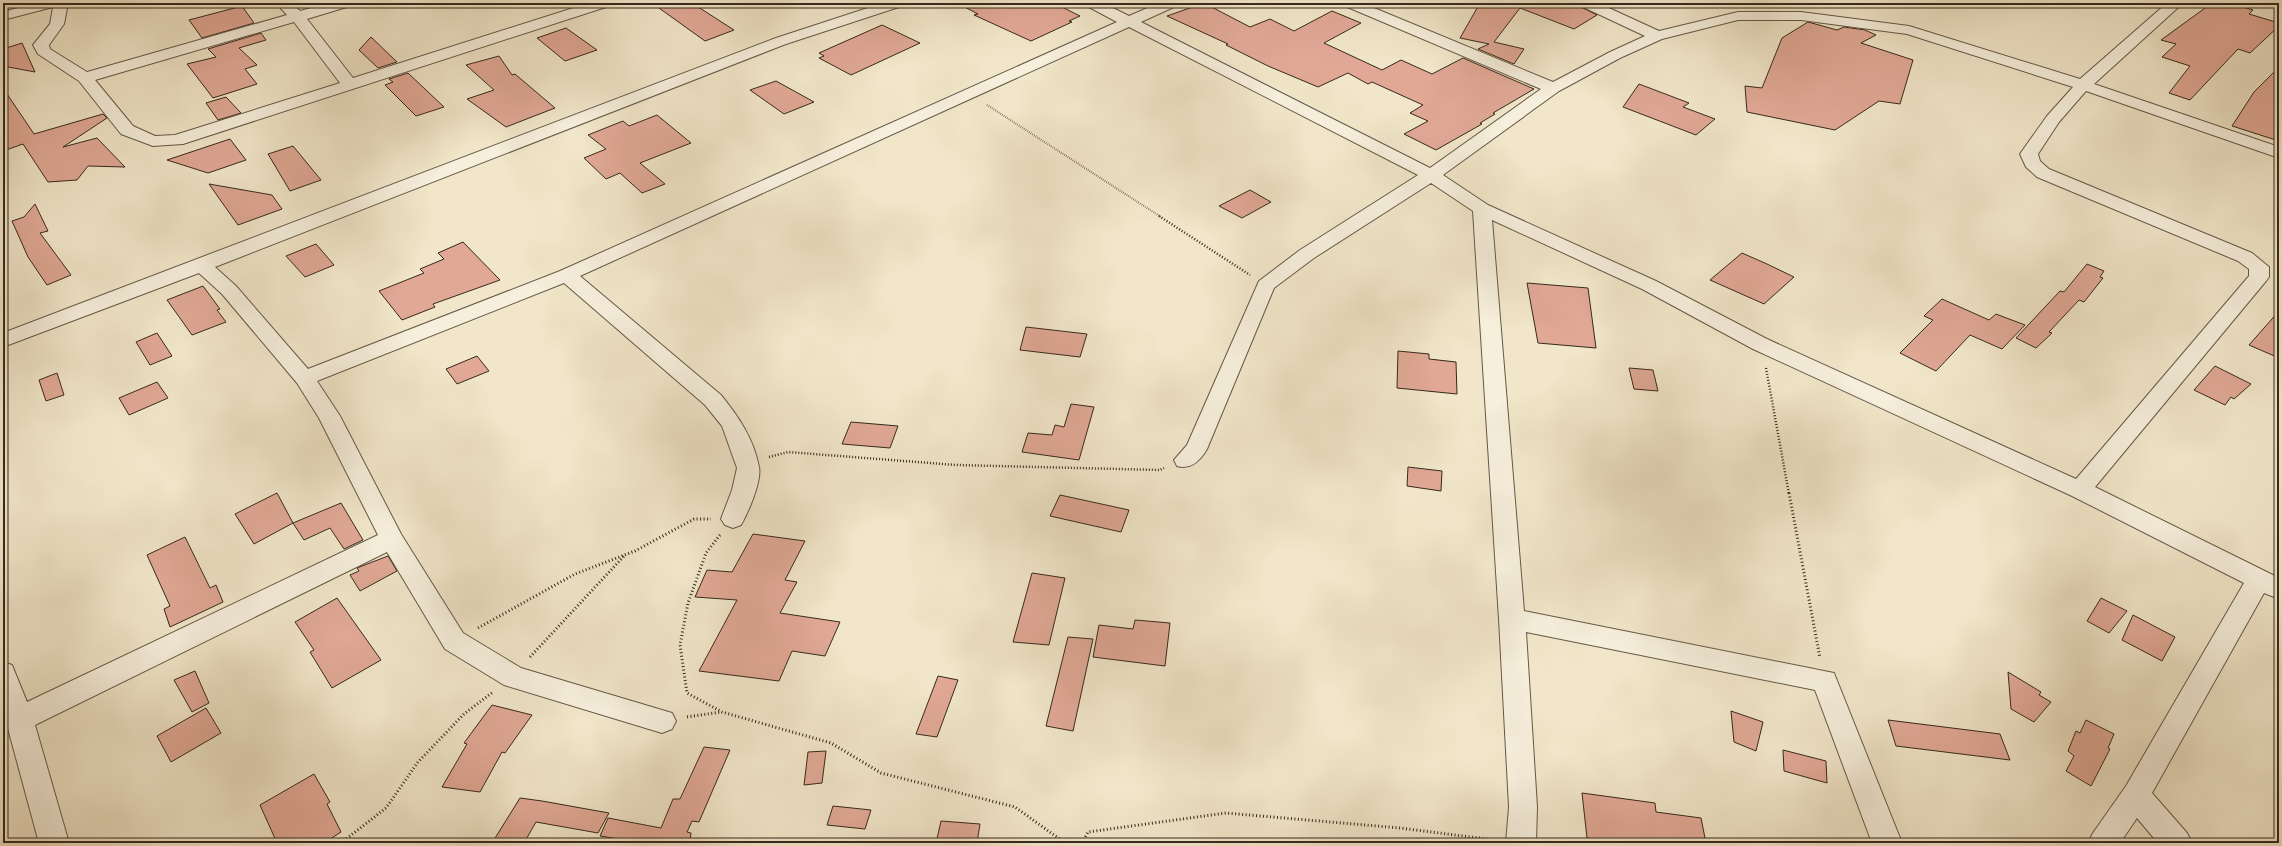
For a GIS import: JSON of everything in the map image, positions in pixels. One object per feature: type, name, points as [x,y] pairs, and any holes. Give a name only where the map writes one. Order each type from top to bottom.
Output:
[{"type":"street","points":[[3,16],[20,7],[53,3]]},
{"type":"street","points":[[61,3],[57,24],[41,45],[43,52],[85,78],[127,130],[153,141],[164,142],[177,140],[604,3]]},
{"type":"street","points":[[283,3],[298,17],[349,84]]},
{"type":"street","points":[[85,78],[345,3]]},
{"type":"street","points":[[3,340],[202,265],[781,41],[897,3]]},
{"type":"street","points":[[1092,3],[1131,21],[1431,175],[1482,209],[1649,285],[1760,344],[2080,490],[2269,584],[2136,795],[2102,843]]},
{"type":"street","points":[[304,378],[567,275],[1171,3]]},
{"type":"street","points":[[1350,3],[1554,88]]},
{"type":"street","points":[[1586,3],[1657,36]]},
{"type":"street","points":[[1738,16],[1749,3]]},
{"type":"street","points":[[2080,490],[2259,277],[2260,267],[2245,256],[2043,173],[2032,163],[2029,154],[2053,119],[2083,85],[2176,3]]},
{"type":"street","points":[[1185,460],[1196,449],[1266,285],[1307,254],[1431,175],[1554,88],[1592,69],[1615,55],[1657,36],[1738,16],[1801,16],[1909,30],[2083,85],[2279,153]]},
{"type":"street","points":[[1482,209],[1512,619],[1523,808],[1512,842]]},
{"type":"street","points":[[202,265],[229,290],[304,378],[329,416],[392,539],[454,641],[514,676],[662,721]]},
{"type":"street","points":[[567,275],[713,400],[732,423],[748,468],[744,490],[733,520]]},
{"type":"street","points":[[20,718],[392,539]]},
{"type":"street","points":[[1512,619],[1825,681],[1888,843]]},
{"type":"street","points":[[3,673],[20,718],[54,843]]},
{"type":"street","points":[[2136,795],[2177,843]]},
{"type":"path","points":[[969,93],[1266,285]]},
{"type":"path","points":[[1760,344],[1775,409],[1825,681]]},
{"type":"path","points":[[748,468],[754,463],[788,452],[956,465],[1160,470],[1185,460]]},
{"type":"path","points":[[454,641],[575,574],[625,555],[694,519],[733,520]]},
{"type":"path","points":[[733,520],[706,553],[688,603],[680,646],[687,693],[722,712],[831,743],[882,773],[1015,807],[1065,843]]},
{"type":"path","points":[[341,843],[386,808],[418,762],[464,714],[514,676],[593,588],[625,555]]},
{"type":"path","points":[[662,721],[722,712]]},
{"type":"path","points":[[1082,843],[1088,832],[1226,813],[1400,828],[1512,842]]},
{"type":"building","points":[[652,3],[692,3],[734,30],[705,41]]},
{"type":"building","points":[[957,3],[1054,3],[1080,16],[1069,21],[1072,22],[1031,41],[974,15],[978,14]]},
{"type":"building","points":[[1204,3],[1250,27],[1270,19],[1294,31],[1332,11],[1361,23],[1324,43],[1382,70],[1401,60],[1432,74],[1463,58],[1534,89],[1493,113],[1495,114],[1480,123],[1482,124],[1436,150],[1404,134],[1428,121],[1410,113],[1423,105],[1372,82],[1368,84],[1348,73],[1318,87],[1268,66],[1226,45],[1228,44],[1167,16]]},
{"type":"building","points":[[1480,3],[1573,3],[1597,15],[1574,29],[1520,8],[1494,42],[1524,49],[1514,64],[1478,49],[1489,44],[1460,38]]},
{"type":"building","points":[[2212,3],[2230,3],[2253,10],[2249,14],[2279,23],[2279,26],[2250,53],[2238,49],[2190,100],[2169,93],[2190,66],[2162,57],[2176,44],[2161,40]]},
{"type":"building","points":[[242,6],[254,23],[202,38],[189,20]]},
{"type":"building","points":[[1808,22],[1837,30],[1844,27],[1865,30],[1876,35],[1861,43],[1913,60],[1900,104],[1879,101],[1835,130],[1747,112],[1745,86],[1762,88],[1782,38]]},
{"type":"building","points":[[882,25],[920,43],[851,75],[819,58],[824,56],[819,53]]},
{"type":"building","points":[[566,28],[597,50],[565,61],[537,38]]},
{"type":"building","points":[[261,33],[266,40],[239,48],[257,65],[245,69],[257,84],[213,98],[187,64],[216,57],[208,49]]},
{"type":"building","points":[[371,37],[397,62],[378,68],[359,50]]},
{"type":"building","points":[[22,43],[35,72],[3,66],[3,49]]},
{"type":"building","points":[[499,56],[512,75],[515,74],[555,108],[506,127],[467,99],[494,90],[466,65]]},
{"type":"building","points":[[2279,67],[2279,141],[2232,126],[2254,92]]},
{"type":"building","points":[[408,73],[444,107],[416,116],[385,85],[393,82],[389,79]]},
{"type":"building","points":[[776,81],[814,102],[784,114],[750,90]]},
{"type":"building","points":[[1639,84],[1689,103],[1683,107],[1715,119],[1696,135],[1623,107]]},
{"type":"building","points":[[3,88],[34,134],[103,114],[107,118],[63,147],[97,138],[125,167],[88,166],[77,180],[48,182],[23,144],[3,151]]},
{"type":"building","points":[[226,97],[241,113],[218,120],[206,103]]},
{"type":"building","points":[[657,115],[691,143],[640,163],[665,184],[642,193],[620,173],[606,179],[584,158],[606,149],[588,135],[623,121],[629,126]]},
{"type":"building","points":[[230,139],[246,160],[208,173],[167,160]]},
{"type":"building","points":[[293,146],[321,180],[290,191],[268,154]]},
{"type":"building","points":[[209,184],[272,195],[282,209],[238,225]]},
{"type":"building","points":[[1250,190],[1271,202],[1242,218],[1219,206]]},
{"type":"building","points":[[35,204],[48,231],[40,233],[71,275],[47,285],[28,257],[12,221],[24,217]]},
{"type":"building","points":[[463,242],[500,280],[433,304],[435,307],[402,320],[379,291],[424,273],[420,269],[444,259],[438,253]]},
{"type":"building","points":[[316,244],[334,265],[305,277],[286,256]]},
{"type":"building","points":[[1742,253],[1794,277],[1764,304],[1710,280]]},
{"type":"building","points":[[2087,264],[2104,271],[2100,277],[2103,278],[2084,302],[2079,300],[2049,332],[2052,333],[2036,348],[2016,338],[2060,291],[2064,292]]},
{"type":"building","points":[[1527,283],[1588,288],[1596,348],[1538,343]]},
{"type":"building","points":[[203,286],[220,309],[217,310],[226,322],[192,335],[167,300]]},
{"type":"building","points":[[1942,299],[1989,320],[1996,314],[2025,325],[2002,349],[1970,335],[1936,371],[1900,353],[1933,320],[1924,316]]},
{"type":"building","points":[[2279,311],[2279,358],[2249,345]]},
{"type":"building","points":[[1026,327],[1087,334],[1080,357],[1020,350]]},
{"type":"building","points":[[157,333],[172,356],[150,365],[136,342]]},
{"type":"building","points":[[1398,351],[1429,354],[1429,359],[1456,362],[1457,394],[1397,388]]},
{"type":"building","points":[[477,356],[489,371],[457,384],[446,369]]},
{"type":"building","points":[[2215,366],[2251,384],[2234,399],[2231,397],[2225,405],[2194,390]]},
{"type":"building","points":[[1629,368],[1653,370],[1658,391],[1634,389]]},
{"type":"building","points":[[57,373],[64,395],[46,401],[39,380]]},
{"type":"building","points":[[157,382],[168,398],[129,415],[119,398]]},
{"type":"building","points":[[1071,404],[1094,407],[1079,460],[1022,452],[1028,433],[1052,435],[1055,425],[1064,427]]},
{"type":"building","points":[[851,422],[898,426],[890,448],[842,444]]},
{"type":"building","points":[[1408,467],[1442,471],[1441,491],[1407,486]]},
{"type":"building","points":[[277,493],[293,523],[254,544],[235,514]]},
{"type":"building","points":[[1060,495],[1129,510],[1121,532],[1050,516]]},
{"type":"building","points":[[341,503],[363,540],[344,549],[330,528],[304,540],[293,523]]},
{"type":"building","points":[[753,534],[805,541],[785,580],[797,582],[780,613],[840,622],[825,656],[792,651],[779,681],[699,671],[737,600],[695,597],[707,570],[732,572]]},
{"type":"building","points":[[185,537],[210,588],[216,585],[223,602],[170,627],[164,609],[170,606],[147,555]]},
{"type":"building","points":[[388,556],[397,571],[360,591],[350,575],[359,571],[357,568]]},
{"type":"building","points":[[1032,573],[1065,578],[1049,645],[1013,642]]},
{"type":"building","points":[[337,598],[381,660],[332,688],[310,652],[314,650],[295,622]]},
{"type":"building","points":[[2101,598],[2127,611],[2109,633],[2087,621]]},
{"type":"building","points":[[2133,615],[2175,637],[2162,661],[2122,640]]},
{"type":"building","points":[[1135,620],[1170,623],[1165,666],[1093,657],[1099,625],[1133,629]]},
{"type":"building","points":[[1068,637],[1093,639],[1073,731],[1046,726]]},
{"type":"building","points":[[195,671],[209,703],[192,712],[174,680]]},
{"type":"building","points":[[2008,672],[2041,692],[2039,695],[2051,702],[2034,722],[2011,709]]},
{"type":"building","points":[[938,676],[958,680],[937,737],[916,734]]},
{"type":"building","points":[[492,705],[532,715],[505,753],[502,752],[480,792],[442,787],[467,744],[464,743]]},
{"type":"building","points":[[206,708],[221,733],[171,762],[157,736]]},
{"type":"building","points":[[1731,711],[1763,722],[1756,751],[1734,742]]},
{"type":"building","points":[[1888,720],[2000,734],[2010,760],[1896,746]]},
{"type":"building","points":[[2086,720],[2114,734],[2108,748],[2110,749],[2091,786],[2066,771],[2074,756],[2068,751],[2076,731],[2080,733]]},
{"type":"building","points":[[704,747],[730,750],[699,822],[692,821],[687,832],[691,833],[690,843],[644,843],[600,836],[608,818],[661,828],[673,799],[680,799]]},
{"type":"building","points":[[1783,750],[1826,761],[1827,783],[1784,771]]},
{"type":"building","points":[[826,751],[822,783],[804,785],[808,752]]},
{"type":"building","points":[[314,774],[330,802],[327,804],[341,832],[324,843],[277,843],[260,805]]},
{"type":"building","points":[[1582,793],[1655,803],[1656,812],[1701,818],[1706,843],[1621,843],[1587,838]]},
{"type":"building","points":[[520,798],[609,813],[598,833],[536,822],[524,843],[492,843]]},
{"type":"building","points":[[833,806],[871,810],[865,829],[827,825]]},
{"type":"building","points":[[941,821],[980,824],[977,843],[936,843]]}]
